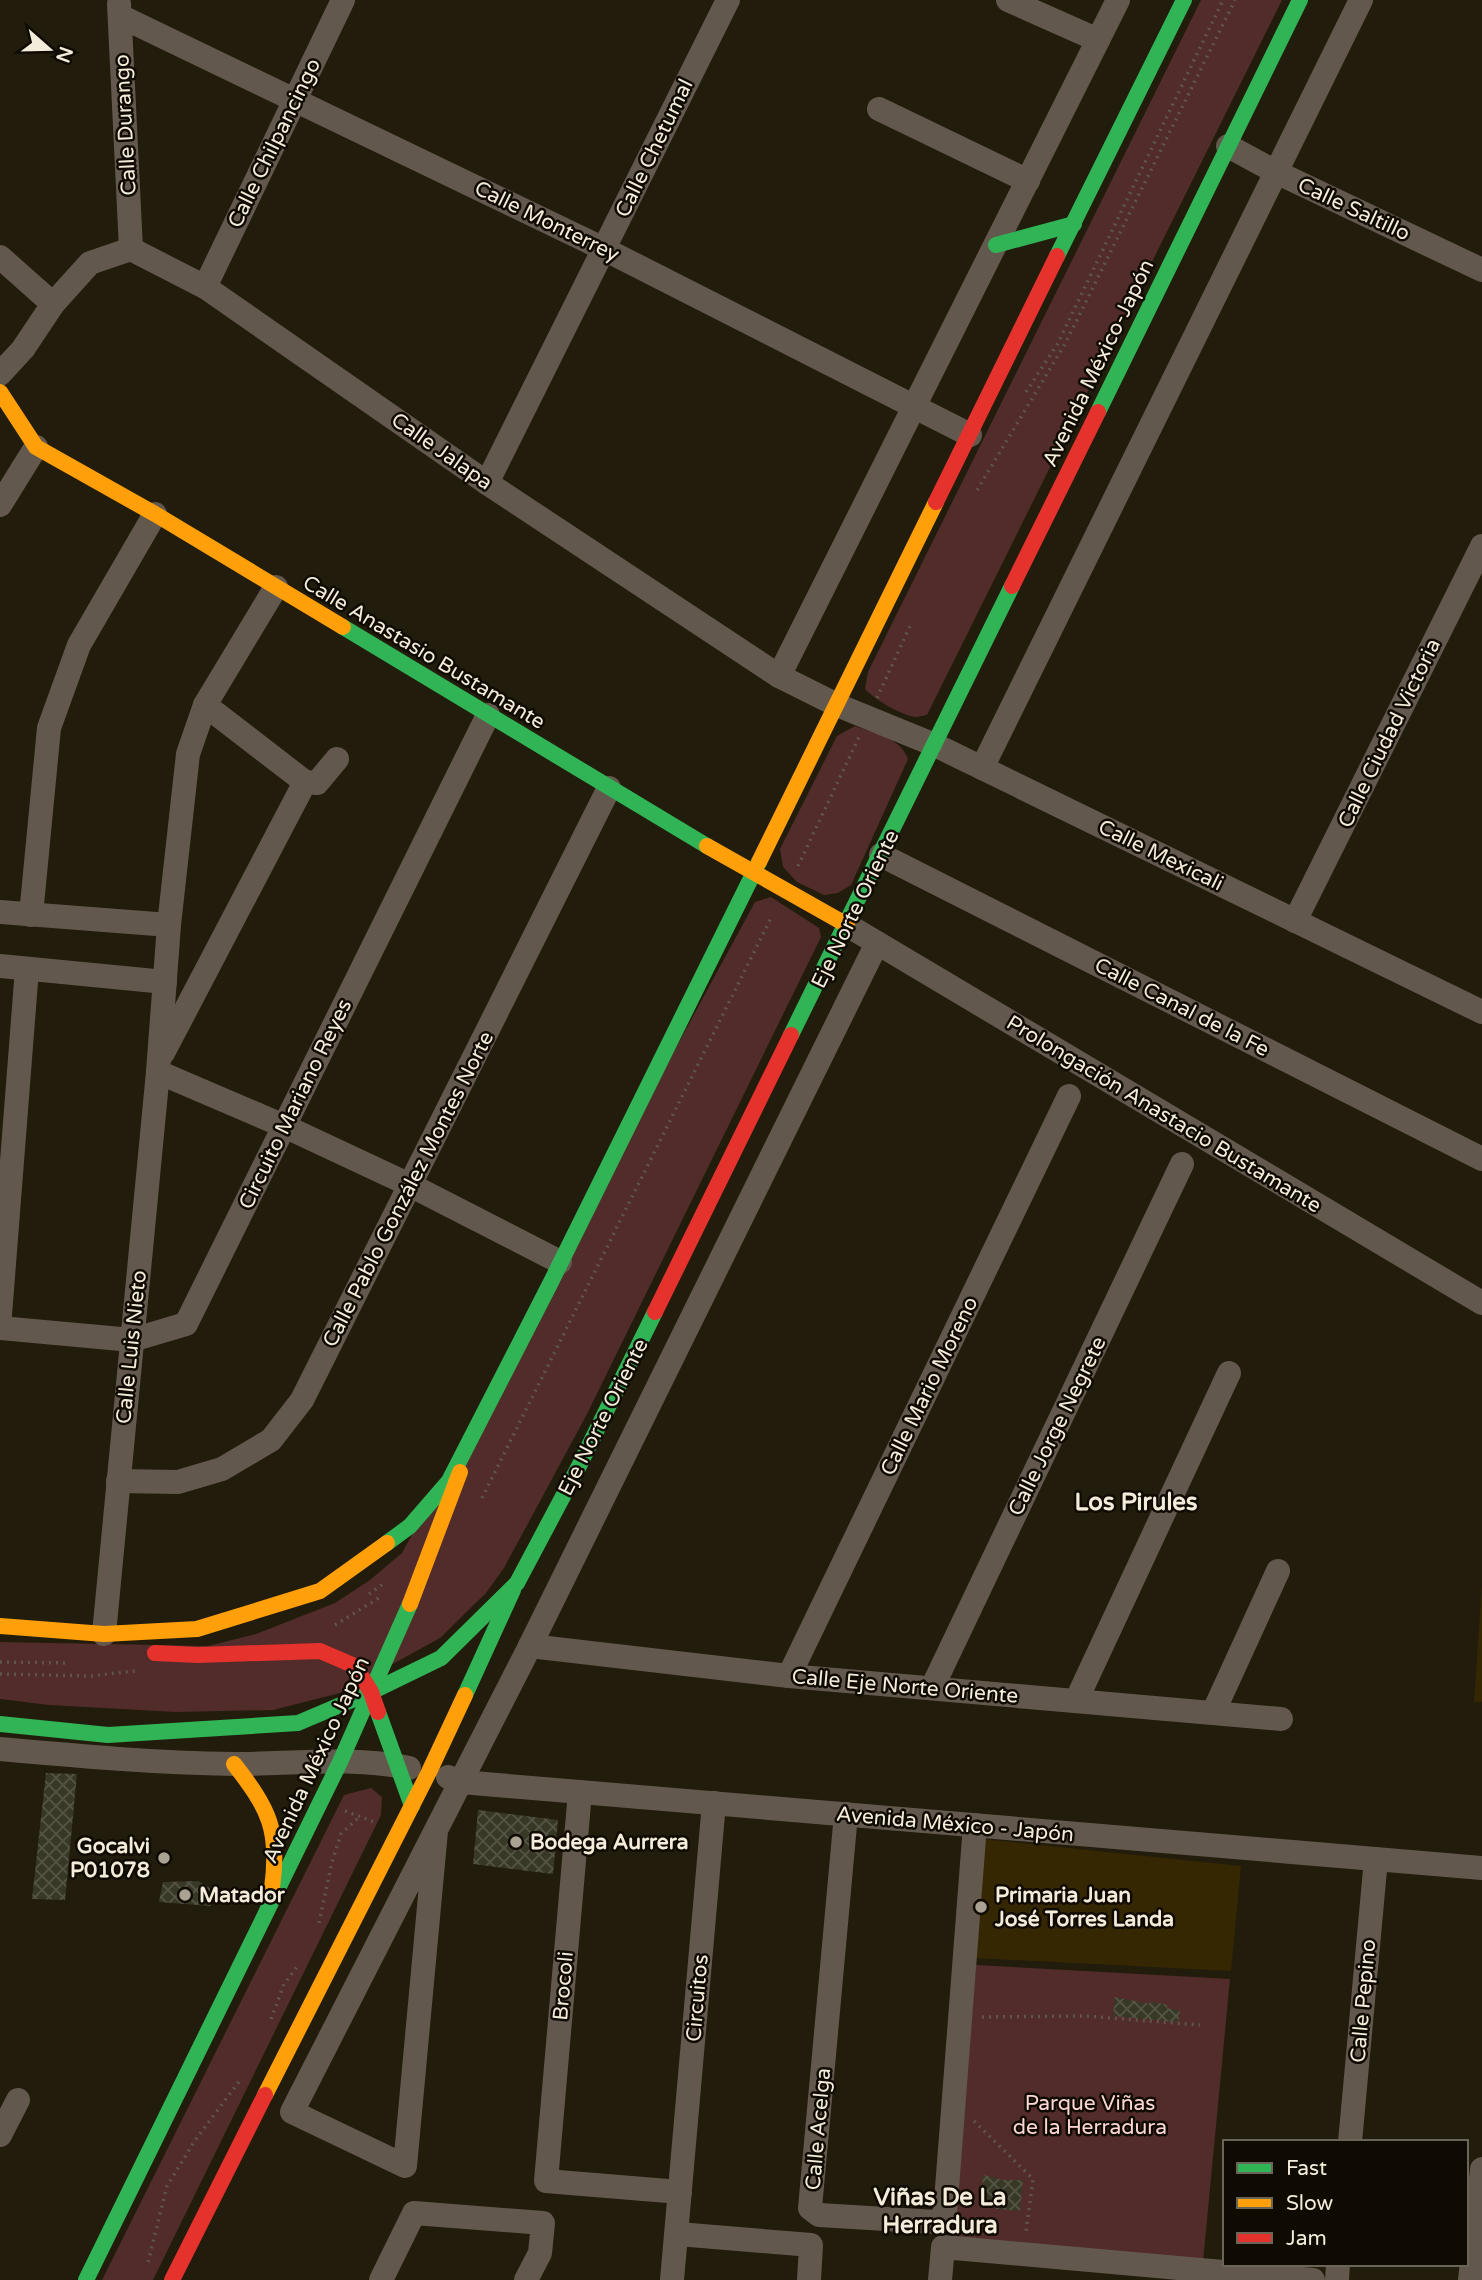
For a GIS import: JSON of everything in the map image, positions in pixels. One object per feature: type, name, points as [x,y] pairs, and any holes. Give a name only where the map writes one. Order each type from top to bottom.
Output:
[{"type":"main road","points":[[0,1626],[103,1634],[197,1629],[320,1591],[410,1526],[449,1481],[837,705],[1184,0]]},
{"type":"main road","name":"Avenida México-Japón","points":[[935,745],[1300,0]]},
{"type":"main road","points":[[996,245],[1074,224]]},
{"type":"main road","name":"Calle Anastasio Bustamante","points":[[0,393],[36,447],[155,514],[751,873],[847,925]]},
{"type":"main road","name":"Eje Norte Oriente","points":[[0,1724],[108,1735],[298,1723],[441,1658],[517,1583],[578,1468],[935,745]]},
{"type":"main road","name":"Avenida México Japón","points":[[86,2280],[340,1762],[421,1579],[471,1439]]},
{"type":"main road","points":[[172,2280],[429,1772],[517,1583]]},
{"type":"main road","points":[[103,1634],[129,1652],[198,1655],[320,1651],[355,1667],[371,1692],[412,1806]]},
{"type":"main road","points":[[132,1761],[165,1731]]},
{"type":"main road","points":[[234,1764],[263,1801],[274,1829],[276,1866],[268,1912]]},
{"type":"street","name":"Calle Chilpancingo","points":[[205,286],[343,0]]},
{"type":"street","name":"Calle Chetumal","points":[[487,483],[728,0]]},
{"type":"street","points":[[1008,0],[1098,40]]},
{"type":"street","points":[[779,676],[1118,0]]},
{"type":"street","points":[[982,768],[1362,0]]},
{"type":"street","name":"Calle Monterrey","points":[[119,8],[295,100],[604,248],[970,435]]},
{"type":"street","name":"Calle Durango","points":[[119,8],[131,249]]},
{"type":"street","points":[[879,109],[1028,181]]},
{"type":"street","name":"Calle Saltillo","points":[[1228,146],[1276,172],[1482,270]]},
{"type":"street","points":[[0,374],[23,349],[53,304],[90,263],[131,249]]},
{"type":"street","name":"Calle Jalapa","points":[[131,249],[205,286],[487,483],[779,676],[837,705]]},
{"type":"street","points":[[0,257],[53,304]]},
{"type":"street","points":[[0,505],[36,447]]},
{"type":"street","points":[[31,915],[49,729],[79,645],[155,514]]},
{"type":"street","name":"Calle Ciudad Victoria","points":[[1295,921],[1482,546]]},
{"type":"street","name":"Calle Luis Nieto","points":[[103,1634],[159,1067],[169,925],[188,754],[205,705],[276,587]]},
{"type":"street","points":[[205,705],[305,782],[317,783],[337,759]]},
{"type":"street","name":"Calle Mexicali","points":[[837,705],[935,745],[1482,1012]]},
{"type":"street","name":"Circuito Mariano Reyes","points":[[0,1328],[132,1340],[186,1324],[488,715]]},
{"type":"street","name":"Calle Luis Nieto","points":[[159,1067],[305,782]]},
{"type":"street","name":"Calle Pablo González Montes Norte","points":[[118,1481],[178,1482],[222,1469],[271,1440],[302,1400],[609,788]]},
{"type":"street","name":"Calle Canal de la Fe","points":[[881,855],[1482,1158]]},
{"type":"street","points":[[0,912],[169,925]]},
{"type":"street","name":"Prolongación Anastacio Bustamante","points":[[847,925],[1482,1303]]},
{"type":"street","name":"Eje Norte Oriente","points":[[436,1831],[405,2166],[292,2112],[530,1646],[877,943]]},
{"type":"street","points":[[0,966],[165,982]]},
{"type":"street","points":[[0,1315],[27,969]]},
{"type":"street","points":[[159,1067],[411,1185],[560,1262]]},
{"type":"street","name":"Calle Mario Moreno","points":[[789,1676],[1069,1096]]},
{"type":"street","name":"Calle Jorge Negrete","points":[[932,1688],[1182,1164]]},
{"type":"street","points":[[1076,1701],[1229,1373]]},
{"type":"street","points":[[1213,1713],[1278,1571]]},
{"type":"street","name":"Calle Eje Norte Oriente","points":[[530,1646],[789,1676],[1281,1719]]},
{"type":"street","name":"Avenida México - Japón","points":[[0,1749],[132,1761],[234,1764],[340,1762],[399,1766],[461,1782],[1482,1868]]},
{"type":"street","name":"Brocoli","points":[[580,1792],[546,2181],[680,2192]]},
{"type":"street","name":"Circuitos","points":[[672,2280],[714,1803]]},
{"type":"street","name":"Calle Acelga","points":[[846,1814],[810,2208],[818,2216],[936,2222],[945,2214],[975,1825]]},
{"type":"street","name":"Calle Pepino","points":[[1350,2140],[1376,1859]]},
{"type":"street","points":[[0,2135],[18,2100]]},
{"type":"street","points":[[1470,2280],[1482,2169]]},
{"type":"street","points":[[381,2280],[414,2213],[543,2223],[540,2253],[526,2280]]},
{"type":"street","points":[[678,2234],[811,2245],[808,2280]]},
{"type":"street","points":[[940,2280],[943,2247],[1023,2255],[1092,2270],[1203,2269],[1313,2280]]},
{"type":"path","points":[[975,494],[1066,342],[1235,0]]},
{"type":"path","points":[[795,872],[914,617]]},
{"type":"path","points":[[341,1810],[379,1824]]},
{"type":"path","points":[[318,1928],[331,1862],[341,1834],[359,1816]]},
{"type":"path","points":[[268,2025],[284,1984],[300,1963]]},
{"type":"path","points":[[971,2017],[1086,2017],[1200,2025]]},
{"type":"path","points":[[147,2267],[167,2186],[195,2138],[241,2078]]},
{"type":"path","points":[[954,2102],[1033,2179],[1023,2255]]},
{"type":"shaded area","points":[[1482,1584],[1482,1702],[1474,1702]]},
{"type":"shaded area","points":[[982,1839],[1241,1866],[1231,1971],[975,1958]]},
{"type":"green space","points":[[1201,0],[1282,0],[927,715],[916,717],[903,714],[865,689],[868,672]]},
{"type":"green space","points":[[855,726],[893,741],[908,759],[851,885],[838,893],[824,895],[797,882],[783,867],[780,849],[837,736]]},
{"type":"green space","points":[[771,897],[819,928],[821,937],[587,1414],[504,1568],[486,1593],[440,1638],[340,1693],[273,1710],[176,1712],[49,1705],[0,1699],[0,1642],[208,1646],[256,1634],[335,1603],[370,1580],[402,1553],[755,902]]},
{"type":"green space","points":[[371,1788],[382,1797],[381,1815],[153,2280],[102,2280],[344,1795]]},
{"type":"green space","name":"Parque Viñas de la Herradura","points":[[976,1965],[1230,1979],[1203,2262],[953,2239]]},
{"type":"building","points":[[46,1773],[77,1774],[65,1900],[32,1899]]},
{"type":"building","name":"Bodega Aurrera","points":[[478,1810],[558,1820],[553,1874],[473,1864]]},
{"type":"building","name":"Matador","points":[[198,1881],[210,1888],[211,1906],[159,1902],[163,1882]]},
{"type":"building","points":[[1115,1997],[1167,2005],[1167,2008],[1180,2011],[1178,2022],[1113,2016]]},
{"type":"building","points":[[983,2175],[1003,2180],[1023,2180],[1020,2211],[980,2204]]},
{"type":"traffic: fast","points":[[1057,256],[1184,0]]},
{"type":"traffic: fast","points":[[1098,412],[1300,0]]},
{"type":"traffic: fast","points":[[996,245],[1074,224]]},
{"type":"traffic: fast","points":[[791,1035],[1012,586]]},
{"type":"traffic: fast","points":[[343,627],[707,846]]},
{"type":"traffic: fast","points":[[387,1543],[410,1526],[449,1481],[759,862]]},
{"type":"traffic: fast","points":[[0,1724],[108,1735],[298,1723],[441,1658],[517,1583],[578,1468],[655,1312]]},
{"type":"traffic: fast","points":[[465,1695],[513,1590]]},
{"type":"traffic: fast","points":[[86,2280],[340,1762],[410,1604]]},
{"type":"traffic: fast","points":[[378,1712],[412,1806]]},
{"type":"traffic: slow","points":[[0,392],[36,447],[155,514],[343,627]]},
{"type":"traffic: slow","points":[[759,862],[936,502]]},
{"type":"traffic: slow","points":[[707,846],[847,925]]},
{"type":"traffic: slow","points":[[410,1604],[460,1472]]},
{"type":"traffic: slow","points":[[0,1626],[104,1634],[197,1629],[320,1591],[387,1543]]},
{"type":"traffic: slow","points":[[265,2095],[429,1772],[465,1695]]},
{"type":"traffic: slow","points":[[234,1764],[256,1794],[269,1821],[274,1850],[272,1888]]},
{"type":"traffic: jam","points":[[936,502],[1057,256]]},
{"type":"traffic: jam","points":[[1012,586],[1098,412]]},
{"type":"traffic: jam","points":[[655,1312],[791,1035]]},
{"type":"traffic: jam","points":[[155,1653],[198,1655],[320,1651],[355,1666],[371,1692],[378,1712]]},
{"type":"traffic: jam","points":[[172,2280],[265,2095]]},
{"type":"place","name":"Bodega Aurrera","points":[[516,1842]]},
{"type":"place","name":"Gocalvi P01078","points":[[164,1858]]},
{"type":"place","name":"Matador","points":[[185,1895]]},
{"type":"place","name":"Primaria Juan José Torres Landa","points":[[981,1907]]},
{"type":"district","name":"Los Pirules","points":[[1136,1502]]},
{"type":"district","name":"Viñas De La Herradura","points":[[940,2211]]}]
